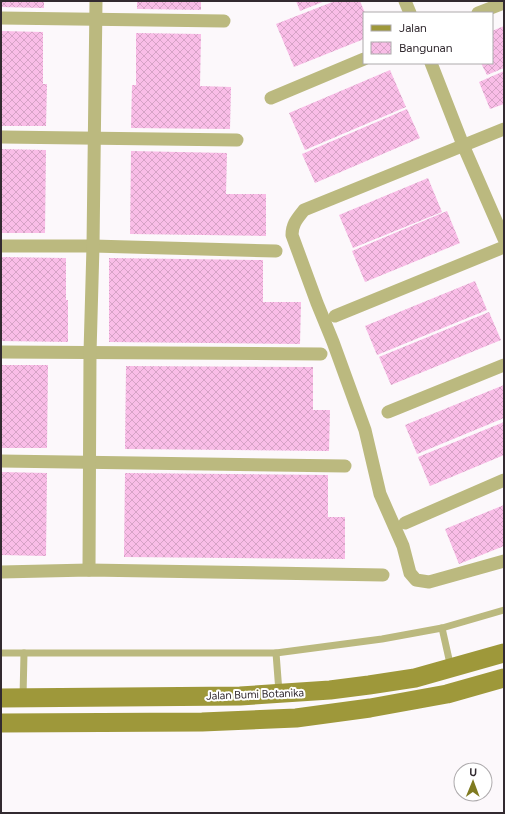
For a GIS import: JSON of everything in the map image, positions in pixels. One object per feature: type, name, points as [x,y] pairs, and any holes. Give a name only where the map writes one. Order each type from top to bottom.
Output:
[{"type":"main road","name":"Jalan Bumi Botanika","points":[[1,698],[240,696],[279,694],[369,685],[415,678],[504,653]]},
{"type":"main road","points":[[1,723],[202,722],[296,718],[370,708],[448,694],[504,678]]},
{"type":"street","points":[[89,570],[90,352],[95,138],[96,1]]},
{"type":"street","points":[[405,1],[410,12]]},
{"type":"street","points":[[481,12],[504,3]]},
{"type":"street","points":[[1,18],[224,21]]},
{"type":"street","points":[[271,98],[363,59]]},
{"type":"street","points":[[431,64],[463,145],[504,239]]},
{"type":"street","points":[[504,129],[304,210],[295,220],[292,228],[292,235],[365,430],[380,494],[401,540],[410,574],[416,580],[430,582],[504,561]]},
{"type":"street","points":[[1,136],[237,140]]},
{"type":"street","points":[[1,246],[93,246],[276,251]]},
{"type":"street","points":[[335,316],[504,247]]},
{"type":"street","points":[[1,352],[321,354]]},
{"type":"street","points":[[388,412],[504,365]]},
{"type":"street","points":[[1,461],[345,466]]},
{"type":"street","points":[[405,523],[504,480]]},
{"type":"street","points":[[1,572],[89,570],[383,575]]},
{"type":"lane","points":[[1,653],[276,652],[382,639],[442,628],[504,610]]},
{"type":"lane","points":[[442,628],[451,668]]},
{"type":"lane","points":[[276,652],[279,694]]},
{"type":"lane","points":[[22,698],[24,653]]},
{"type":"building","points":[[1,1],[44,1],[44,8],[1,7]]},
{"type":"building","points":[[137,1],[201,1],[201,10],[137,9]]},
{"type":"building","points":[[296,1],[325,1],[300,11]]},
{"type":"building","points":[[335,1],[360,1],[365,12],[363,12],[363,39],[294,67],[276,24]]},
{"type":"building","points":[[504,26],[504,68],[487,75],[482,64],[493,64],[493,31]]},
{"type":"building","points":[[1,31],[43,32],[43,84],[47,84],[46,126],[1,126]]},
{"type":"building","points":[[136,33],[201,34],[200,86],[231,87],[230,129],[131,128],[132,85],[136,85]]},
{"type":"building","points":[[390,70],[406,107],[305,150],[289,113]]},
{"type":"building","points":[[504,71],[504,104],[490,109],[479,82]]},
{"type":"building","points":[[407,109],[420,138],[315,183],[302,154]]},
{"type":"building","points":[[1,149],[46,150],[45,233],[1,233]]},
{"type":"building","points":[[131,151],[227,153],[226,194],[266,194],[266,236],[130,234]]},
{"type":"building","points":[[428,178],[442,212],[353,248],[339,215]]},
{"type":"building","points":[[447,211],[460,243],[365,282],[352,251]]},
{"type":"building","points":[[1,257],[66,258],[68,342],[1,341]]},
{"type":"building","points":[[109,258],[263,260],[263,302],[301,302],[300,344],[109,342]]},
{"type":"building","points":[[475,281],[487,310],[377,355],[365,326]]},
{"type":"building","points":[[489,312],[501,340],[391,385],[379,357]]},
{"type":"building","points":[[1,365],[48,365],[47,448],[1,448]]},
{"type":"building","points":[[126,366],[313,367],[313,410],[330,410],[329,451],[125,449]]},
{"type":"building","points":[[504,385],[504,418],[417,454],[405,425]]},
{"type":"building","points":[[504,422],[504,455],[430,486],[418,457]]},
{"type":"building","points":[[1,472],[47,473],[46,556],[1,555]]},
{"type":"building","points":[[125,473],[328,475],[328,517],[345,517],[345,559],[124,557]]},
{"type":"building","points":[[504,505],[504,546],[459,564],[445,529]]}]
